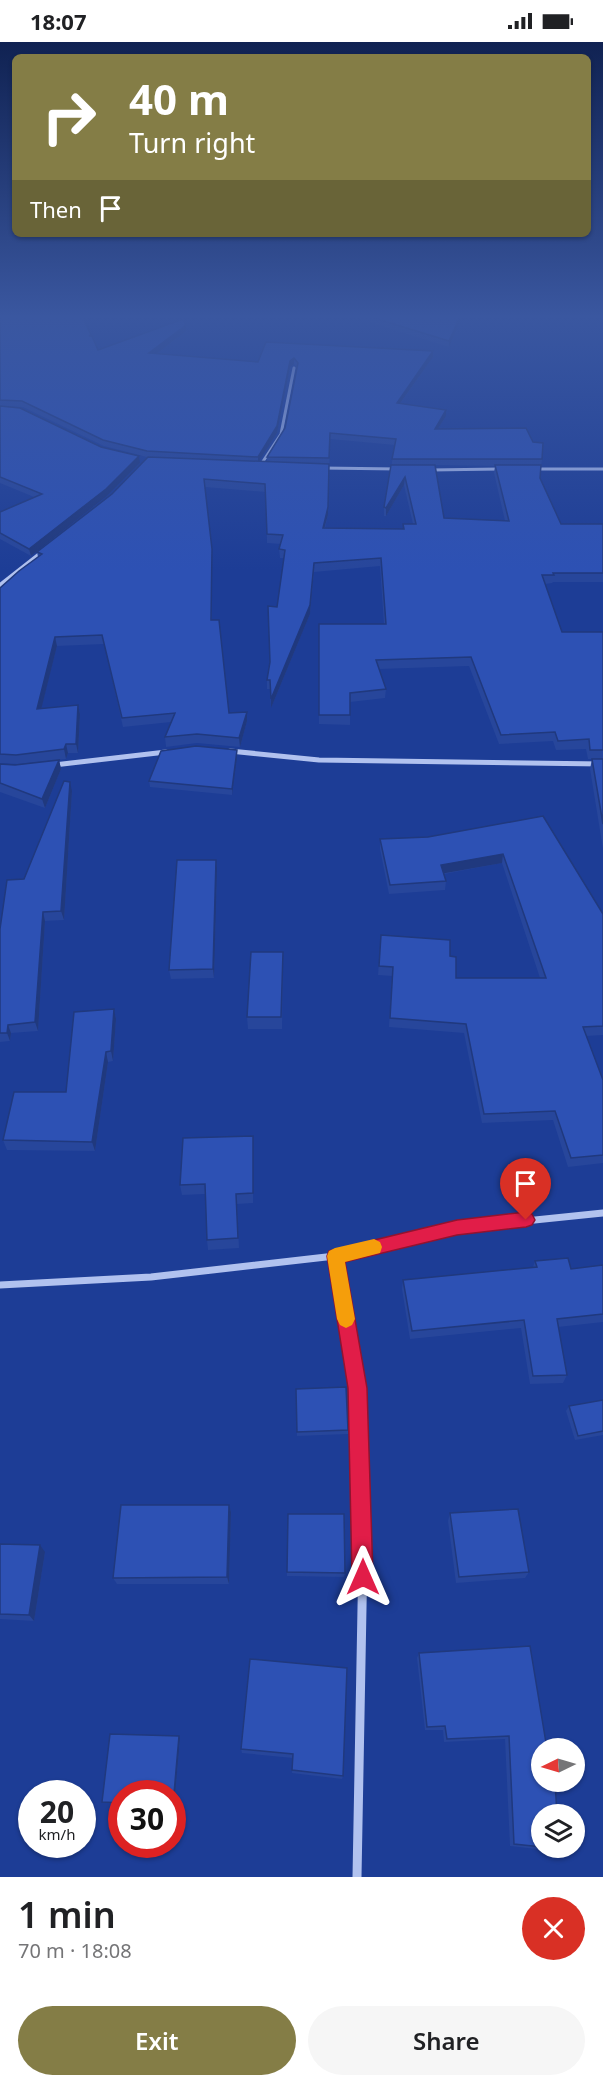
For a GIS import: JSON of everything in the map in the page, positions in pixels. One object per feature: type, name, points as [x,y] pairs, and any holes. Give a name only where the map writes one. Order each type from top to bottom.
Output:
[{"type":"street","points":[[260,467],[281,434],[288,400]]},
{"type":"street","points":[[248,466],[271,467]]},
{"type":"street","points":[[315,468],[404,469]]},
{"type":"street","points":[[534,469],[603,469]]},
{"type":"street","points":[[426,470],[502,470]]},
{"type":"street","points":[[0,585],[46,549]]},
{"type":"street","points":[[219,750],[319,760],[603,765]]},
{"type":"street","points":[[51,765],[174,751]]},
{"type":"street","points":[[0,1285],[151,1276],[335,1256],[457,1228],[603,1213]]},
{"type":"street","points":[[335,1256],[358,1400],[363,1554],[357,1877]]},
{"type":"building","points":[[0,400],[282,400],[277,426],[258,457],[147,451],[103,440],[22,401]]},
{"type":"building","points":[[291,400],[399,400],[397,403],[446,410],[435,429],[526,428],[533,442],[543,443],[542,459],[392,459],[396,439],[330,433],[329,458],[267,457],[285,428]]},
{"type":"building","points":[[0,406],[20,408],[101,447],[139,456],[106,489],[29,549],[0,533],[0,512],[42,494],[0,477]]},
{"type":"building","points":[[148,457],[329,464],[328,507],[323,528],[404,529],[403,524],[416,524],[405,477],[386,508],[384,507],[391,465],[435,465],[444,518],[509,521],[495,465],[541,465],[540,478],[561,524],[603,524],[603,573],[542,575],[562,632],[603,632],[603,750],[590,750],[589,739],[558,741],[555,732],[501,735],[471,657],[376,660],[386,689],[350,693],[350,715],[319,715],[319,624],[386,624],[381,558],[314,563],[310,605],[271,699],[270,680],[267,680],[270,662],[268,606],[277,607],[285,550],[279,549],[283,535],[267,534],[265,484],[204,479],[212,549],[211,620],[219,620],[229,713],[247,712],[239,738],[197,734],[165,737],[175,713],[122,718],[102,635],[55,637],[37,709],[78,705],[76,744],[66,744],[64,749],[16,755],[0,754],[0,588],[42,554],[37,552],[112,494]]},
{"type":"building","points":[[196,746],[237,750],[232,789],[149,781],[161,751]]},
{"type":"building","points":[[592,759],[603,759],[603,824]]},
{"type":"building","points":[[59,760],[42,799],[0,783],[0,764],[15,765]]},
{"type":"building","points":[[64,781],[70,782],[61,911],[43,912],[35,1022],[8,1025],[7,1033],[0,1033],[0,929],[7,880],[24,879]]},
{"type":"building","points":[[543,816],[603,914],[603,1026],[583,1027],[603,1080],[603,1155],[571,1158],[555,1111],[484,1114],[466,1024],[390,1018],[393,967],[379,966],[381,935],[450,940],[450,956],[456,957],[456,978],[546,978],[503,854],[441,865],[446,881],[390,885],[380,839],[428,837]]},
{"type":"building","points":[[177,860],[216,860],[213,969],[169,970]]},
{"type":"building","points":[[251,952],[283,952],[281,1017],[247,1017]]},
{"type":"building","points":[[114,1009],[111,1051],[106,1052],[92,1142],[3,1140],[14,1092],[66,1092],[74,1012]]},
{"type":"building","points":[[253,1136],[253,1193],[236,1194],[238,1238],[207,1240],[205,1184],[180,1185],[183,1138]]},
{"type":"building","points":[[568,1258],[571,1269],[603,1265],[603,1314],[557,1319],[567,1375],[533,1376],[524,1320],[412,1331],[403,1280],[537,1267],[535,1261]]},
{"type":"building","points":[[346,1387],[348,1430],[297,1432],[296,1389]]},
{"type":"building","points":[[603,1400],[603,1431],[578,1436],[569,1406]]},
{"type":"building","points":[[121,1505],[229,1505],[227,1577],[113,1578]]},
{"type":"building","points":[[518,1509],[529,1572],[459,1577],[450,1513]]},
{"type":"building","points":[[288,1514],[344,1514],[345,1573],[287,1572]]},
{"type":"building","points":[[0,1544],[40,1545],[29,1615],[0,1614]]},
{"type":"building","points":[[530,1646],[545,1738],[531,1738],[531,1792],[556,1792],[556,1804],[531,1804],[531,1846],[514,1844],[509,1736],[447,1739],[445,1726],[427,1727],[419,1653]]},
{"type":"building","points":[[250,1659],[347,1668],[343,1776],[292,1770],[293,1754],[241,1749]]},
{"type":"building","points":[[110,1734],[179,1736],[175,1780],[108,1780],[108,1802],[102,1802]]},
{"type":"slow traffic","points":[[346,1319],[335,1256],[374,1247]]},
{"type":"route","points":[[363,1577],[358,1388],[335,1256],[457,1228],[526,1220]]}]
